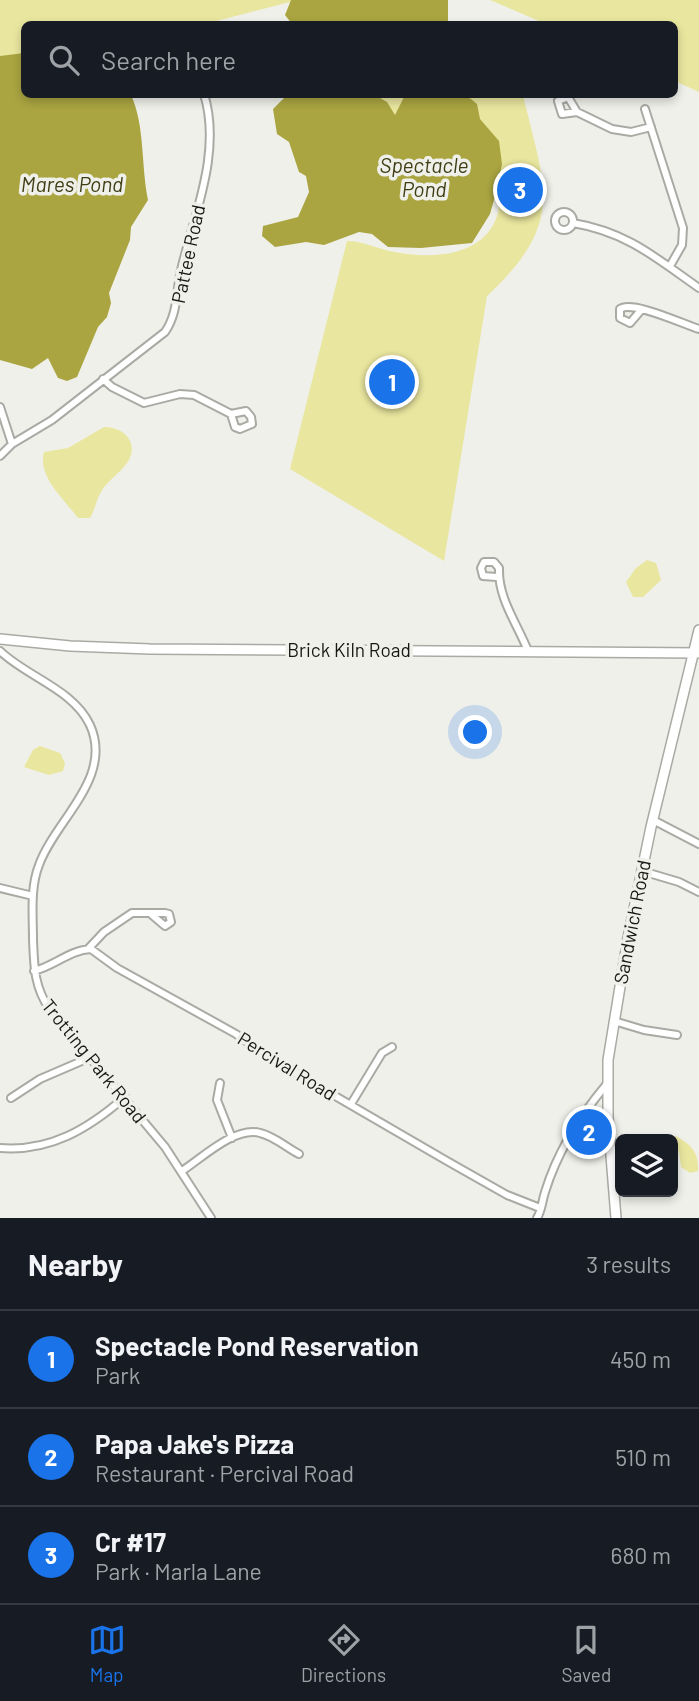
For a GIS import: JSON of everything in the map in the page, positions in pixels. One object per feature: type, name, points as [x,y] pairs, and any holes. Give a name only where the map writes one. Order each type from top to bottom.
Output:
[{"type":"main road","name":"Sandwich Road","points":[[615,1218],[606,1086],[614,1021],[653,820],[696,652],[699,630]]},
{"type":"main road","name":"Brick Kiln Road","points":[[0,639],[70,646],[150,649],[696,652]]},
{"type":"street","name":"Pattee Road","points":[[0,456],[12,444],[52,421],[165,332],[175,318],[177,289],[204,176],[210,126],[206,98]]},
{"type":"street","points":[[645,109],[684,234],[680,249],[670,266]]},
{"type":"street","points":[[577,112],[619,131],[631,132],[651,127]]},
{"type":"street","points":[[573,223],[617,233],[670,266],[699,288]]},
{"type":"street","points":[[642,309],[699,329]]},
{"type":"street","points":[[103,379],[112,387],[144,403],[180,394],[194,396],[231,414]]},
{"type":"street","points":[[0,407],[12,444]]},
{"type":"street","points":[[497,577],[506,608],[528,651]]},
{"type":"street","name":"Trotting Park Road","points":[[0,651],[79,709],[90,726],[94,745],[93,771],[86,789],[40,861],[33,896],[34,971],[41,997],[125,1097],[182,1171],[211,1218]]},
{"type":"street","points":[[653,820],[699,844]]},
{"type":"street","points":[[642,871],[679,882],[699,892]]},
{"type":"street","points":[[0,888],[33,896]]},
{"type":"street","points":[[34,971],[48,967],[74,952],[88,949],[104,932],[125,917],[140,911],[152,915]]},
{"type":"street","name":"Percival Road","points":[[88,949],[507,1195],[540,1208]]},
{"type":"street","points":[[614,1021],[644,1030],[677,1034]]},
{"type":"street","points":[[351,1104],[382,1053],[392,1047]]},
{"type":"street","points":[[10,1098],[40,1079],[92,1057]]},
{"type":"street","points":[[220,1083],[217,1100],[232,1138]]},
{"type":"street","points":[[537,1218],[580,1116],[606,1086]]},
{"type":"street","points":[[0,1148],[23,1149],[70,1136],[92,1124],[125,1097]]},
{"type":"street","points":[[182,1171],[232,1138],[259,1132],[299,1154]]},
{"type":"shaded area","points":[[0,0],[298,0],[217,21],[21,21],[21,66],[0,70]]},
{"type":"shaded area","points":[[490,0],[699,0],[699,92],[678,82],[678,21],[539,21]]},
{"type":"shaded area","points":[[361,98],[524,98],[542,180],[543,203],[539,225],[529,247],[487,296],[444,561],[290,469],[347,241],[408,254],[438,255],[453,252],[480,240],[490,230],[499,210],[490,163],[394,125]]},
{"type":"shaded area","points":[[104,427],[124,433],[131,443],[131,456],[99,495],[90,518],[78,518],[48,478],[44,470],[44,452],[68,448]]},
{"type":"shaded area","points":[[647,560],[656,563],[661,580],[643,597],[633,597],[626,582],[636,568]]},
{"type":"shaded area","points":[[40,746],[60,753],[65,763],[63,771],[49,775],[24,767],[33,750]]},
{"type":"shaded area","points":[[678,1137],[693,1150],[698,1171],[690,1173],[681,1167]]},
{"type":"water","points":[[291,0],[448,0],[448,21],[290,21],[285,15]]},
{"type":"water","name":"Mares Pond","points":[[21,53],[21,98],[132,98],[139,119],[148,200],[131,227],[130,240],[109,293],[111,303],[107,317],[98,327],[77,377],[67,381],[58,378],[48,358],[32,369],[0,360],[0,56]]},
{"type":"water","name":"Spectacle Pond","points":[[284,98],[380,98],[387,102],[395,115],[404,98],[471,99],[477,104],[480,119],[499,141],[502,164],[490,214],[472,243],[421,248],[388,247],[372,234],[359,232],[324,245],[306,242],[275,247],[262,236],[263,226],[298,217],[309,192],[306,176],[299,172],[289,142],[277,134],[273,109]]},
{"type":"place","name":"Cr #17","points":[[520,190]]},
{"type":"place","name":"Spectacle Pond Reservation","points":[[392,382]]},
{"type":"place","name":"Papa Jake's Pizza","points":[[589,1132]]}]
